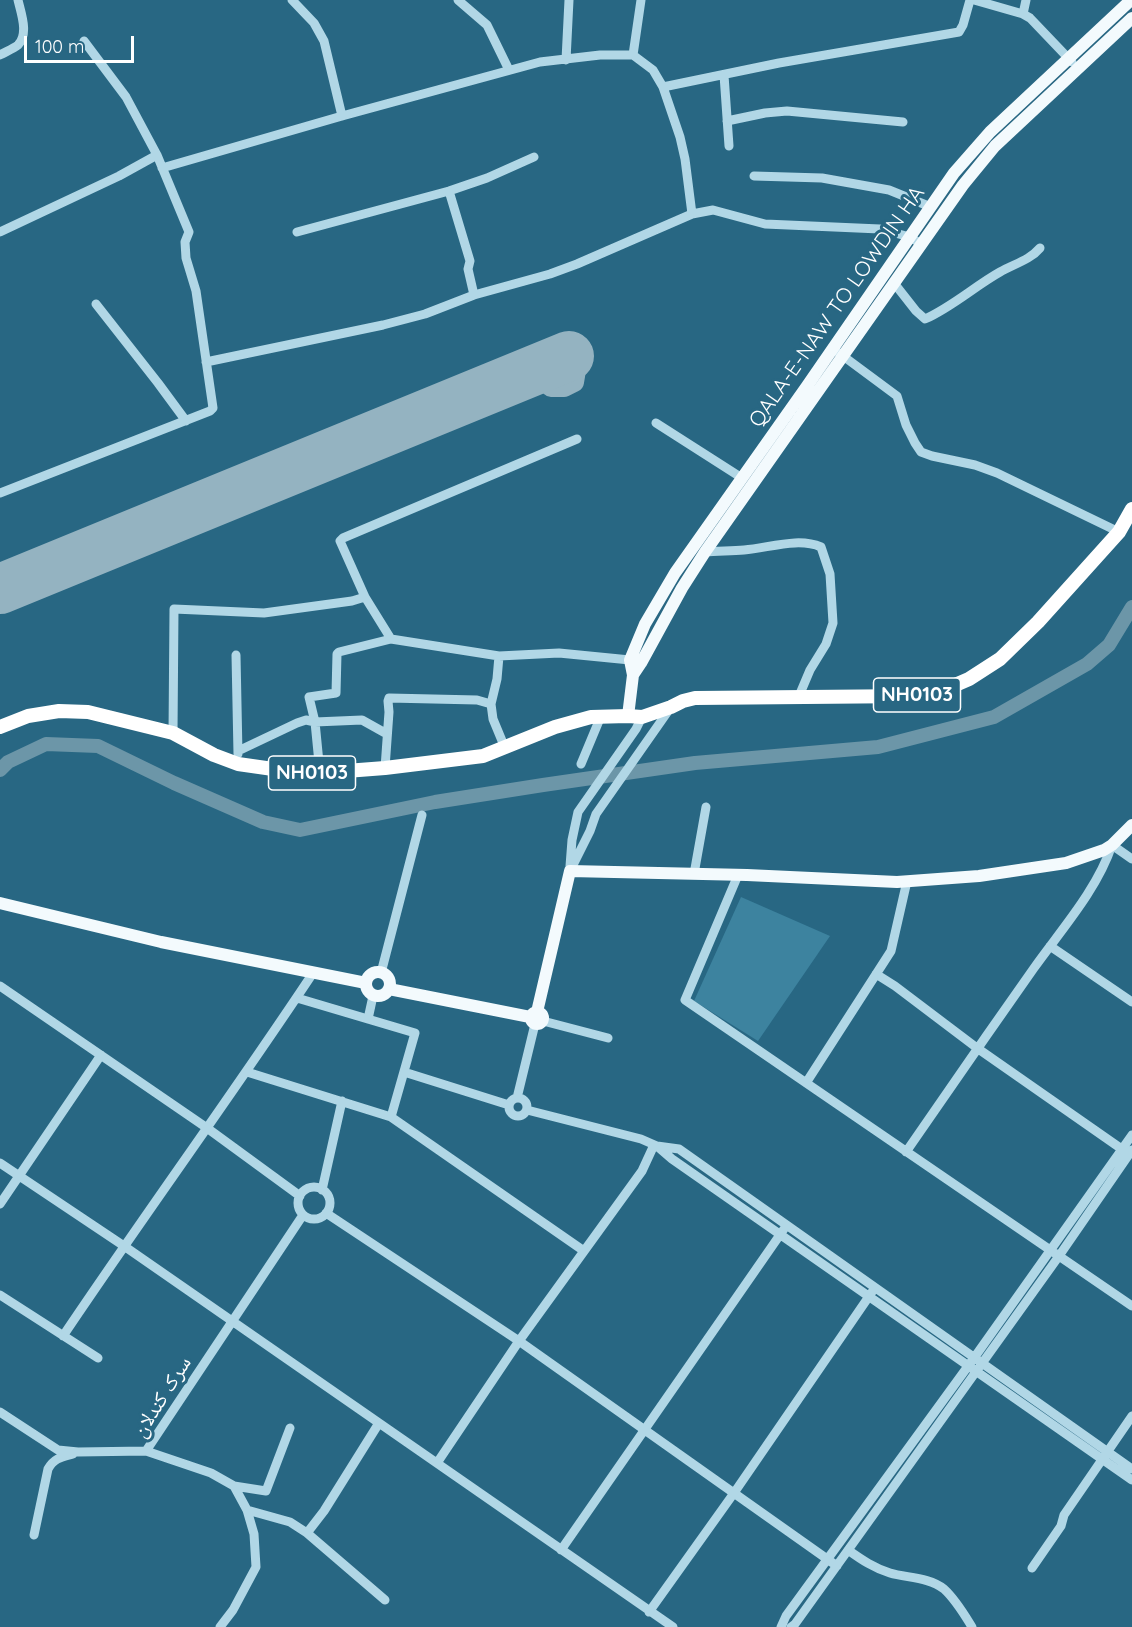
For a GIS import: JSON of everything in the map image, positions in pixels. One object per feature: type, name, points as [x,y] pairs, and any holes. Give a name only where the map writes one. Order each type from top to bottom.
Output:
[{"type":"highway","name":"NH0103","points":[[0,727],[28,716],[59,711],[88,712],[173,733],[214,754],[238,757],[294,772],[320,773],[483,756],[555,727],[591,717],[635,717],[695,698],[915,696],[939,692],[969,679],[1000,659],[1038,622],[1119,532],[1132,509]]},
{"type":"main road","name":"QALA-E-NAW TO LOWDIN HA","points":[[633,675],[705,552],[742,477],[894,283],[931,207],[954,172],[990,132],[1131,0]]},
{"type":"main road","name":"QALA-E-NAW TO LOWDIN HA","points":[[635,717],[630,660],[645,624],[675,573],[727,510],[915,240],[995,146],[1132,18]]},
{"type":"main road","points":[[389,989],[536,1018],[570,871],[907,881],[980,876],[1066,863],[1104,850],[1132,825]]},
{"type":"main road","points":[[0,903],[161,942],[366,983]]},
{"type":"main road","points":[[381,973],[389,981],[389,989],[384,994],[373,996],[368,991],[366,983],[369,976],[381,973]]},
{"type":"street","points":[[0,55],[18,44],[23,36],[18,0]]},
{"type":"street","points":[[292,0],[314,23],[324,41],[342,116]]},
{"type":"street","points":[[458,0],[487,25],[509,70]]},
{"type":"street","points":[[566,60],[569,0]]},
{"type":"street","points":[[633,56],[641,0]]},
{"type":"street","points":[[663,87],[779,63],[959,32],[972,0],[1030,18],[1078,68]]},
{"type":"street","points":[[1023,14],[1026,0]]},
{"type":"street","points":[[0,493],[186,421],[213,408],[196,291],[186,258],[185,242],[189,232],[157,155],[126,98],[84,41]]},
{"type":"street","points":[[162,168],[540,62],[600,55],[633,56],[653,70],[663,87],[680,137],[692,214]]},
{"type":"street","points":[[724,75],[729,146]]},
{"type":"street","points":[[727,121],[765,112],[787,111],[903,122]]},
{"type":"street","points":[[0,232],[120,176],[157,155]]},
{"type":"street","points":[[297,232],[449,191],[487,178],[534,157]]},
{"type":"street","points":[[754,176],[822,178],[888,190],[931,207]]},
{"type":"street","points":[[449,191],[470,261],[468,269],[474,295]]},
{"type":"street","points":[[206,362],[425,314],[474,295],[550,274],[692,214],[713,210],[765,224],[880,229],[915,240]]},
{"type":"street","points":[[894,283],[925,319],[1001,271],[1034,255],[1040,248]]},
{"type":"street","points":[[96,304],[186,421]]},
{"type":"street","points":[[838,352],[897,396],[906,425],[921,452],[975,465],[997,473],[1119,532]]},
{"type":"street","points":[[656,423],[742,477]]},
{"type":"street","points":[[391,639],[365,597],[340,540],[578,439]]},
{"type":"street","points":[[705,552],[744,550],[797,543],[816,544],[821,547],[830,574],[833,623],[826,644],[810,670],[799,696]]},
{"type":"street","points":[[173,733],[174,609],[264,613],[352,601],[365,597]]},
{"type":"street","points":[[320,773],[315,722],[309,697],[336,693],[337,654],[339,652],[391,639],[499,656],[559,653],[630,660]]},
{"type":"street","points":[[236,655],[238,757],[306,720],[315,722],[362,720],[387,734]]},
{"type":"street","points":[[499,656],[497,679],[491,704],[493,719],[505,748]]},
{"type":"street","points":[[385,768],[389,698],[477,700],[491,704]]},
{"type":"street","points":[[570,871],[596,814],[671,707]]},
{"type":"street","points":[[581,764],[601,716]]},
{"type":"street","points":[[570,871],[572,840],[578,813],[630,738],[635,717]]},
{"type":"street","points":[[694,874],[706,807]]},
{"type":"street","points":[[381,973],[422,815]]},
{"type":"street","points":[[906,1152],[1087,894],[1108,859],[1112,845],[1132,859]]},
{"type":"street","points":[[738,875],[685,1000],[1132,1306]]},
{"type":"street","points":[[806,1083],[891,951],[907,881]]},
{"type":"street","points":[[1050,946],[1132,1002]]},
{"type":"street","points":[[63,1336],[313,973]]},
{"type":"street","points":[[876,974],[977,1048],[1129,1152]]},
{"type":"street","points":[[0,986],[207,1128],[300,1196]]},
{"type":"street","points":[[368,1019],[373,996]]},
{"type":"street","points":[[297,998],[415,1033],[391,1117]]},
{"type":"street","points":[[517,1098],[536,1018],[608,1038]]},
{"type":"street","points":[[0,1204],[101,1055]]},
{"type":"street","points":[[247,1072],[391,1117],[584,1251]]},
{"type":"street","points":[[404,1072],[509,1105]]},
{"type":"street","points":[[521,1098],[526,1103],[527,1110],[520,1116],[514,1115],[509,1105],[512,1100],[521,1098]]},
{"type":"street","points":[[322,1190],[342,1101]]},
{"type":"street","points":[[527,1110],[641,1139],[656,1145],[679,1149],[875,1288],[975,1365]]},
{"type":"street","points":[[791,1627],[848,1551],[975,1365],[1129,1152],[1132,1135]]},
{"type":"street","points":[[656,1145],[672,1159],[869,1296],[975,1365],[1105,1456],[1132,1480]]},
{"type":"street","points":[[436,1463],[519,1341],[642,1171],[656,1145]]},
{"type":"street","points":[[0,1163],[124,1246],[673,1627]]},
{"type":"street","points":[[312,1187],[322,1190],[330,1203],[326,1213],[322,1217],[313,1219],[303,1215],[298,1206],[300,1196],[312,1187]]},
{"type":"street","points":[[730,1199],[737,1189]]},
{"type":"street","points":[[326,1213],[519,1341],[837,1566]]},
{"type":"street","name":"سرک کندلان","points":[[234,1486],[211,1473],[146,1452],[303,1215]]},
{"type":"street","points":[[561,1550],[788,1225]]},
{"type":"street","points":[[649,1612],[875,1288]]},
{"type":"street","points":[[0,1295],[98,1358]]},
{"type":"street","points":[[781,1627],[786,1616],[975,1365]]},
{"type":"street","points":[[0,1412],[58,1449],[78,1452],[146,1452]]},
{"type":"street","points":[[1032,1568],[1061,1526],[1064,1515],[1132,1416]]},
{"type":"street","points":[[307,1533],[379,1423]]},
{"type":"street","points":[[234,1486],[266,1491],[290,1428]]},
{"type":"street","points":[[33,1535],[48,1469],[58,1458],[78,1452]]},
{"type":"street","points":[[1105,1456],[1132,1469]]},
{"type":"street","points":[[220,1627],[233,1610],[256,1567],[254,1534],[247,1510],[234,1486]]},
{"type":"street","points":[[247,1510],[290,1522],[307,1533],[385,1600]]},
{"type":"street","points":[[848,1551],[871,1566],[933,1582],[945,1590],[959,1605],[972,1627]]},
{"type":"street","points":[[800,1617],[805,1627]]},
{"type":"shaded area","points":[[741,897],[830,936],[758,1041],[694,1001]]},
{"type":"waterway","points":[[0,770],[8,762],[46,744],[98,746],[174,783],[263,822],[300,830],[435,802],[695,763],[878,747],[994,717],[1087,664],[1109,645],[1132,607]]},
{"type":"taxiway","points":[[538,368],[543,379],[551,387],[564,387],[574,382],[576,370],[569,356]]},
{"type":"runway","points":[[0,589],[569,356]]}]
